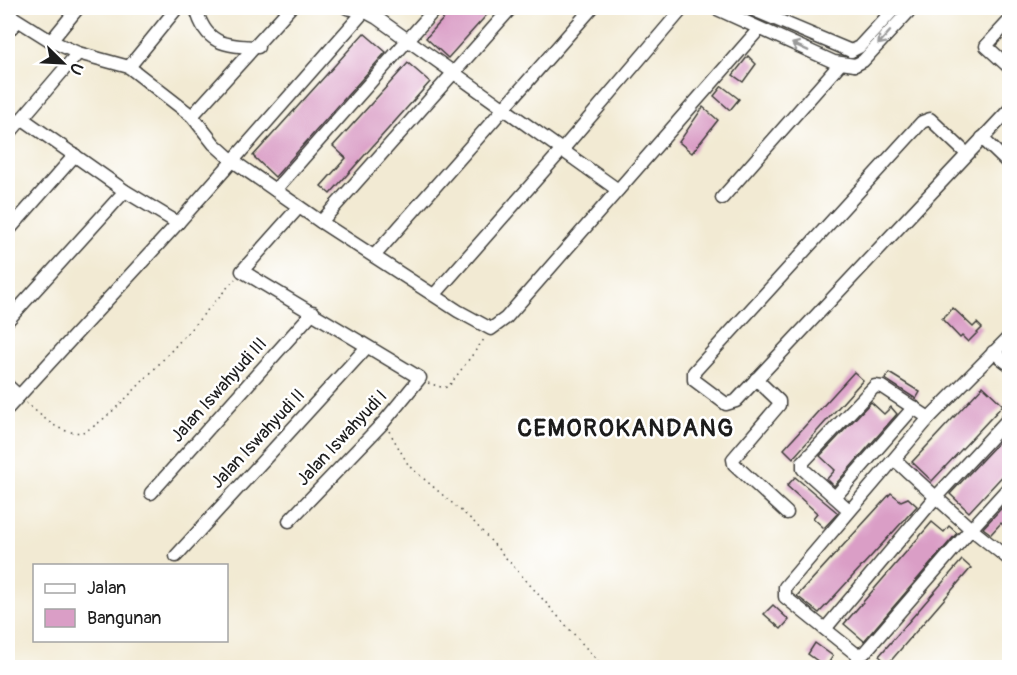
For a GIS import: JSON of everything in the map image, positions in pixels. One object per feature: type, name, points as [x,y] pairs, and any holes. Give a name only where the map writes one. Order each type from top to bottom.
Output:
[{"type":"street","points":[[51,40],[78,8]]},
{"type":"street","points":[[129,67],[177,8]]},
{"type":"street","points":[[196,8],[202,27],[216,40],[232,46],[258,47]]},
{"type":"street","points":[[192,116],[258,47],[290,8]]},
{"type":"street","points":[[347,8],[366,9],[618,190]]},
{"type":"street","points":[[275,190],[436,8]]},
{"type":"street","points":[[321,222],[511,8]]},
{"type":"street","points":[[374,256],[592,8]]},
{"type":"street","points":[[435,294],[683,8]]},
{"type":"street","points":[[715,8],[840,64],[855,65],[863,61],[912,8]]},
{"type":"street","points":[[749,8],[850,51],[860,47],[895,8]]},
{"type":"street","points":[[8,408],[178,224],[366,9]]},
{"type":"street","points":[[8,31],[12,18],[78,53],[129,67],[192,116],[214,144],[233,161],[321,222],[466,316],[491,329],[506,318],[759,29]]},
{"type":"street","points":[[1010,20],[986,46],[1010,68]]},
{"type":"street","points":[[850,51],[855,65]]},
{"type":"street","points":[[8,135],[78,53]]},
{"type":"street","points":[[722,198],[840,64]]},
{"type":"street","points":[[967,154],[930,119],[926,119],[693,376],[694,380],[726,404],[736,401],[1010,109]]},
{"type":"street","points":[[23,119],[125,191],[178,224]]},
{"type":"street","points":[[982,138],[1010,165]]},
{"type":"street","points":[[8,231],[75,155]]},
{"type":"street","points":[[9,319],[125,191]]},
{"type":"street","points":[[299,207],[242,271],[420,378]]},
{"type":"street","name":"Jalan Iswahyudi III","points":[[151,493],[313,312]]},
{"type":"street","points":[[1010,336],[929,418],[895,460],[849,510],[784,590],[785,597],[852,653],[864,653],[1010,486]]},
{"type":"street","name":"Jalan Iswahyudi II","points":[[176,556],[367,347]]},
{"type":"street","points":[[995,350],[1010,366]]},
{"type":"street","name":"Jalan Iswahyudi I","points":[[289,521],[383,423],[420,378]]},
{"type":"street","points":[[756,379],[779,400],[779,405],[733,459],[734,464],[787,513]]},
{"type":"street","points":[[8,386],[19,396]]},
{"type":"street","points":[[849,510],[803,469],[803,462],[871,387],[882,387],[929,418]]},
{"type":"street","points":[[836,497],[914,407]]},
{"type":"street","points":[[825,629],[935,498],[1010,417]]},
{"type":"street","points":[[895,460],[971,529],[1008,556]]},
{"type":"path","points":[[19,396],[57,427],[67,432],[81,432],[93,428],[119,405],[242,271]]},
{"type":"path","points":[[420,378],[440,387],[448,387],[491,329]]},
{"type":"path","points":[[383,423],[409,466],[472,521],[604,668]]},
{"type":"building","points":[[453,8],[493,8],[448,58],[426,38]]},
{"type":"building","points":[[364,33],[386,52],[275,177],[253,156]]},
{"type":"building","points":[[748,56],[756,64],[743,82],[733,75]]},
{"type":"building","points":[[408,63],[430,82],[330,194],[321,186],[346,158],[333,146]]},
{"type":"building","points":[[722,86],[739,99],[730,110],[714,96]]},
{"type":"building","points":[[703,107],[718,120],[692,153],[679,142]]},
{"type":"building","points":[[953,308],[973,327],[977,323],[982,328],[968,342],[962,336],[960,338],[942,319]]},
{"type":"building","points":[[854,372],[863,380],[793,458],[784,449]]},
{"type":"building","points":[[889,373],[920,392],[916,399],[885,379]]},
{"type":"building","points":[[983,386],[1003,405],[932,481],[912,462]]},
{"type":"building","points":[[871,402],[884,414],[891,407],[897,414],[834,486],[827,479],[835,470],[820,456]]},
{"type":"building","points":[[1010,430],[1010,468],[969,512],[950,494]]},
{"type":"building","points":[[795,477],[838,513],[824,528],[813,518],[817,513],[787,486]]},
{"type":"building","points":[[891,493],[901,501],[908,498],[917,506],[819,613],[797,596]]},
{"type":"building","points":[[1010,499],[1010,532],[1001,523],[991,534],[983,528]]},
{"type":"building","points":[[932,522],[944,532],[949,526],[957,533],[864,641],[844,624]]},
{"type":"building","points":[[962,560],[971,568],[888,664],[879,656]]},
{"type":"building","points":[[773,605],[789,620],[781,629],[764,614]]},
{"type":"building","points":[[815,643],[833,656],[826,667],[808,654]]},
{"type":"district","name":"CEMOROKANDANG","points":[[626,428]]}]
